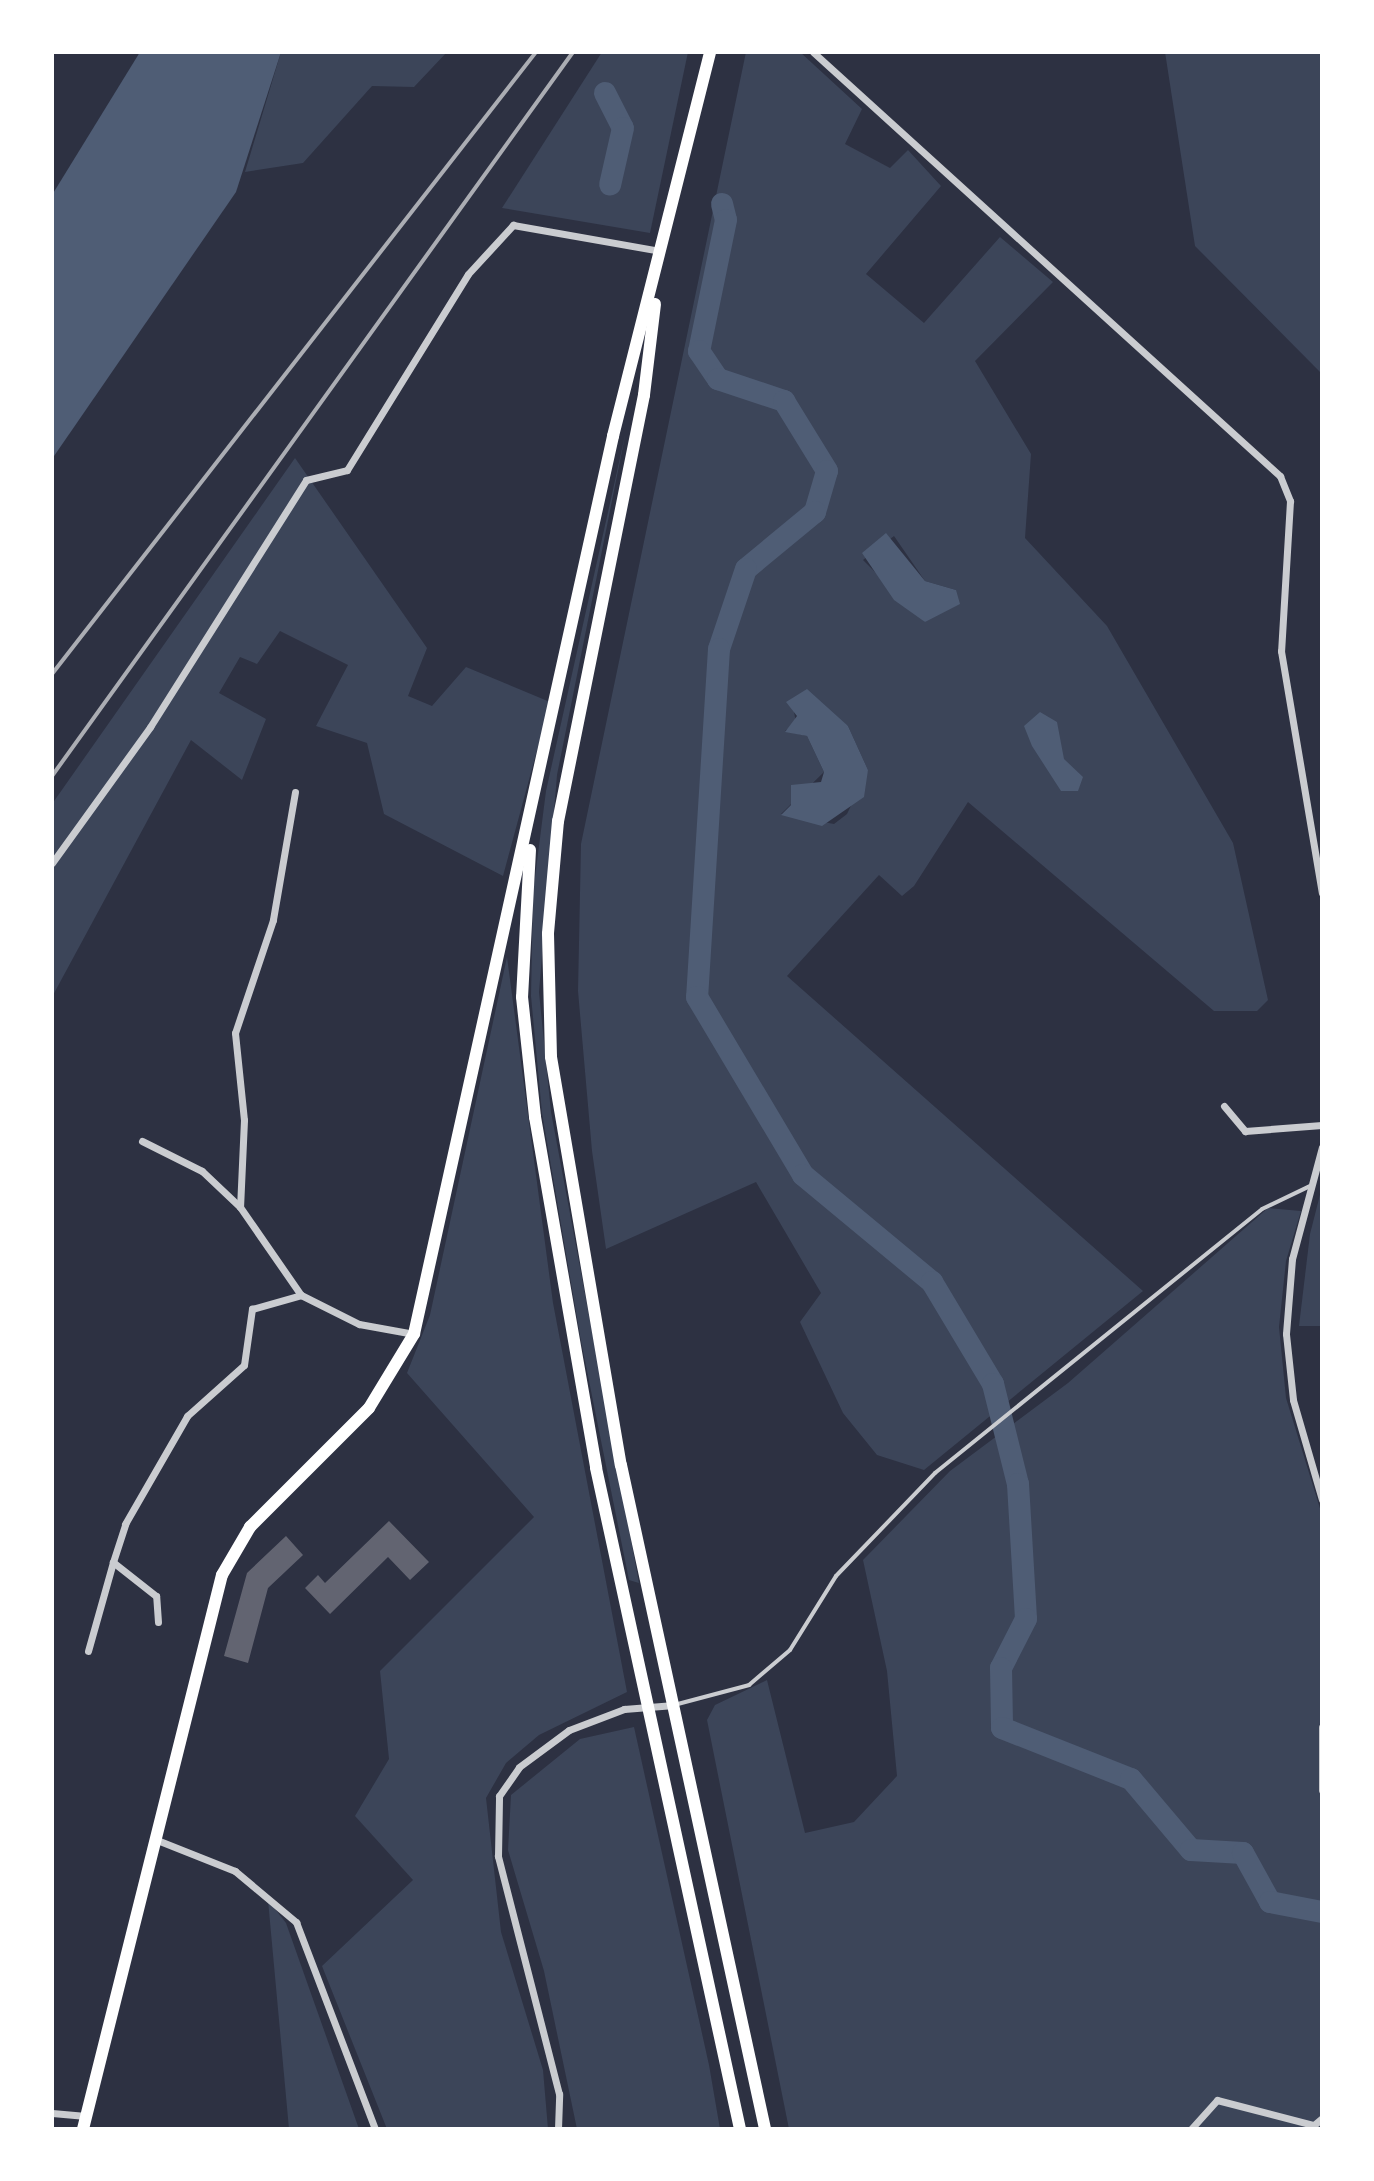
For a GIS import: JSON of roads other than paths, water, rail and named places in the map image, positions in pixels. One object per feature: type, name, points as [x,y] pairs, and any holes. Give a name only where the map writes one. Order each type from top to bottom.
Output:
[{"type":"main road","points":[[85,2122],[222,1575],[250,1527],[369,1408],[414,1334],[613,436],[661,257],[710,52]]},
{"type":"main road","points":[[661,257],[644,395],[558,821],[548,991],[578,1229],[674,1705],[765,2129]]},
{"type":"main road","points":[[535,795],[522,948],[528,1061],[596,1468],[740,2129]]},
{"type":"street","points":[[813,52],[1280,476],[1290,501],[1281,651],[1322,893]]},
{"type":"street","points":[[52,863],[150,727],[306,480],[347,470],[468,274],[513,225],[661,257]]},
{"type":"street","points":[[240,1207],[244,1120],[235,1033],[273,920],[295,792]]},
{"type":"street","points":[[1224,1106],[1245,1131],[1322,1125]]},
{"type":"street","points":[[142,1141],[202,1171],[240,1207],[301,1295],[359,1324],[414,1334]]},
{"type":"street","points":[[1322,1147],[1292,1259],[1286,1334],[1293,1400],[1322,1500]]},
{"type":"street","points":[[88,1651],[125,1524],[173,1435],[244,1365],[252,1309],[301,1295]]},
{"type":"street","points":[[113,1562],[156,1596],[158,1622]]},
{"type":"street","points":[[558,2129],[559,2094],[500,1870],[494,1820],[499,1796],[519,1767],[569,1730],[648,1706],[674,1705]]},
{"type":"street","points":[[1322,1727],[1322,1790]]},
{"type":"street","points":[[157,1840],[235,1871],[296,1922],[375,2129]]},
{"type":"street","points":[[1191,2129],[1217,2100],[1315,2127],[1322,2118]]},
{"type":"street","points":[[52,2113],[85,2122]]},
{"type":"lane","points":[[674,1705],[708,1702],[749,1685],[790,1650],[836,1576],[935,1473],[1262,1209],[1312,1185]]},
{"type":"waterway","points":[[605,93],[623,128],[610,185]]},
{"type":"waterway","points":[[722,204],[726,220],[699,351],[718,379],[784,401],[827,471],[815,512],[746,569],[719,649],[697,997],[803,1175],[932,1282],[993,1384],[1018,1484],[1026,1619],[1001,1668],[1002,1728],[1131,1779],[1191,1850],[1243,1853],[1270,1902],[1322,1912]]},
{"type":"railway","points":[[52,674],[536,52]]},
{"type":"railway","points":[[52,776],[573,52]]}]
